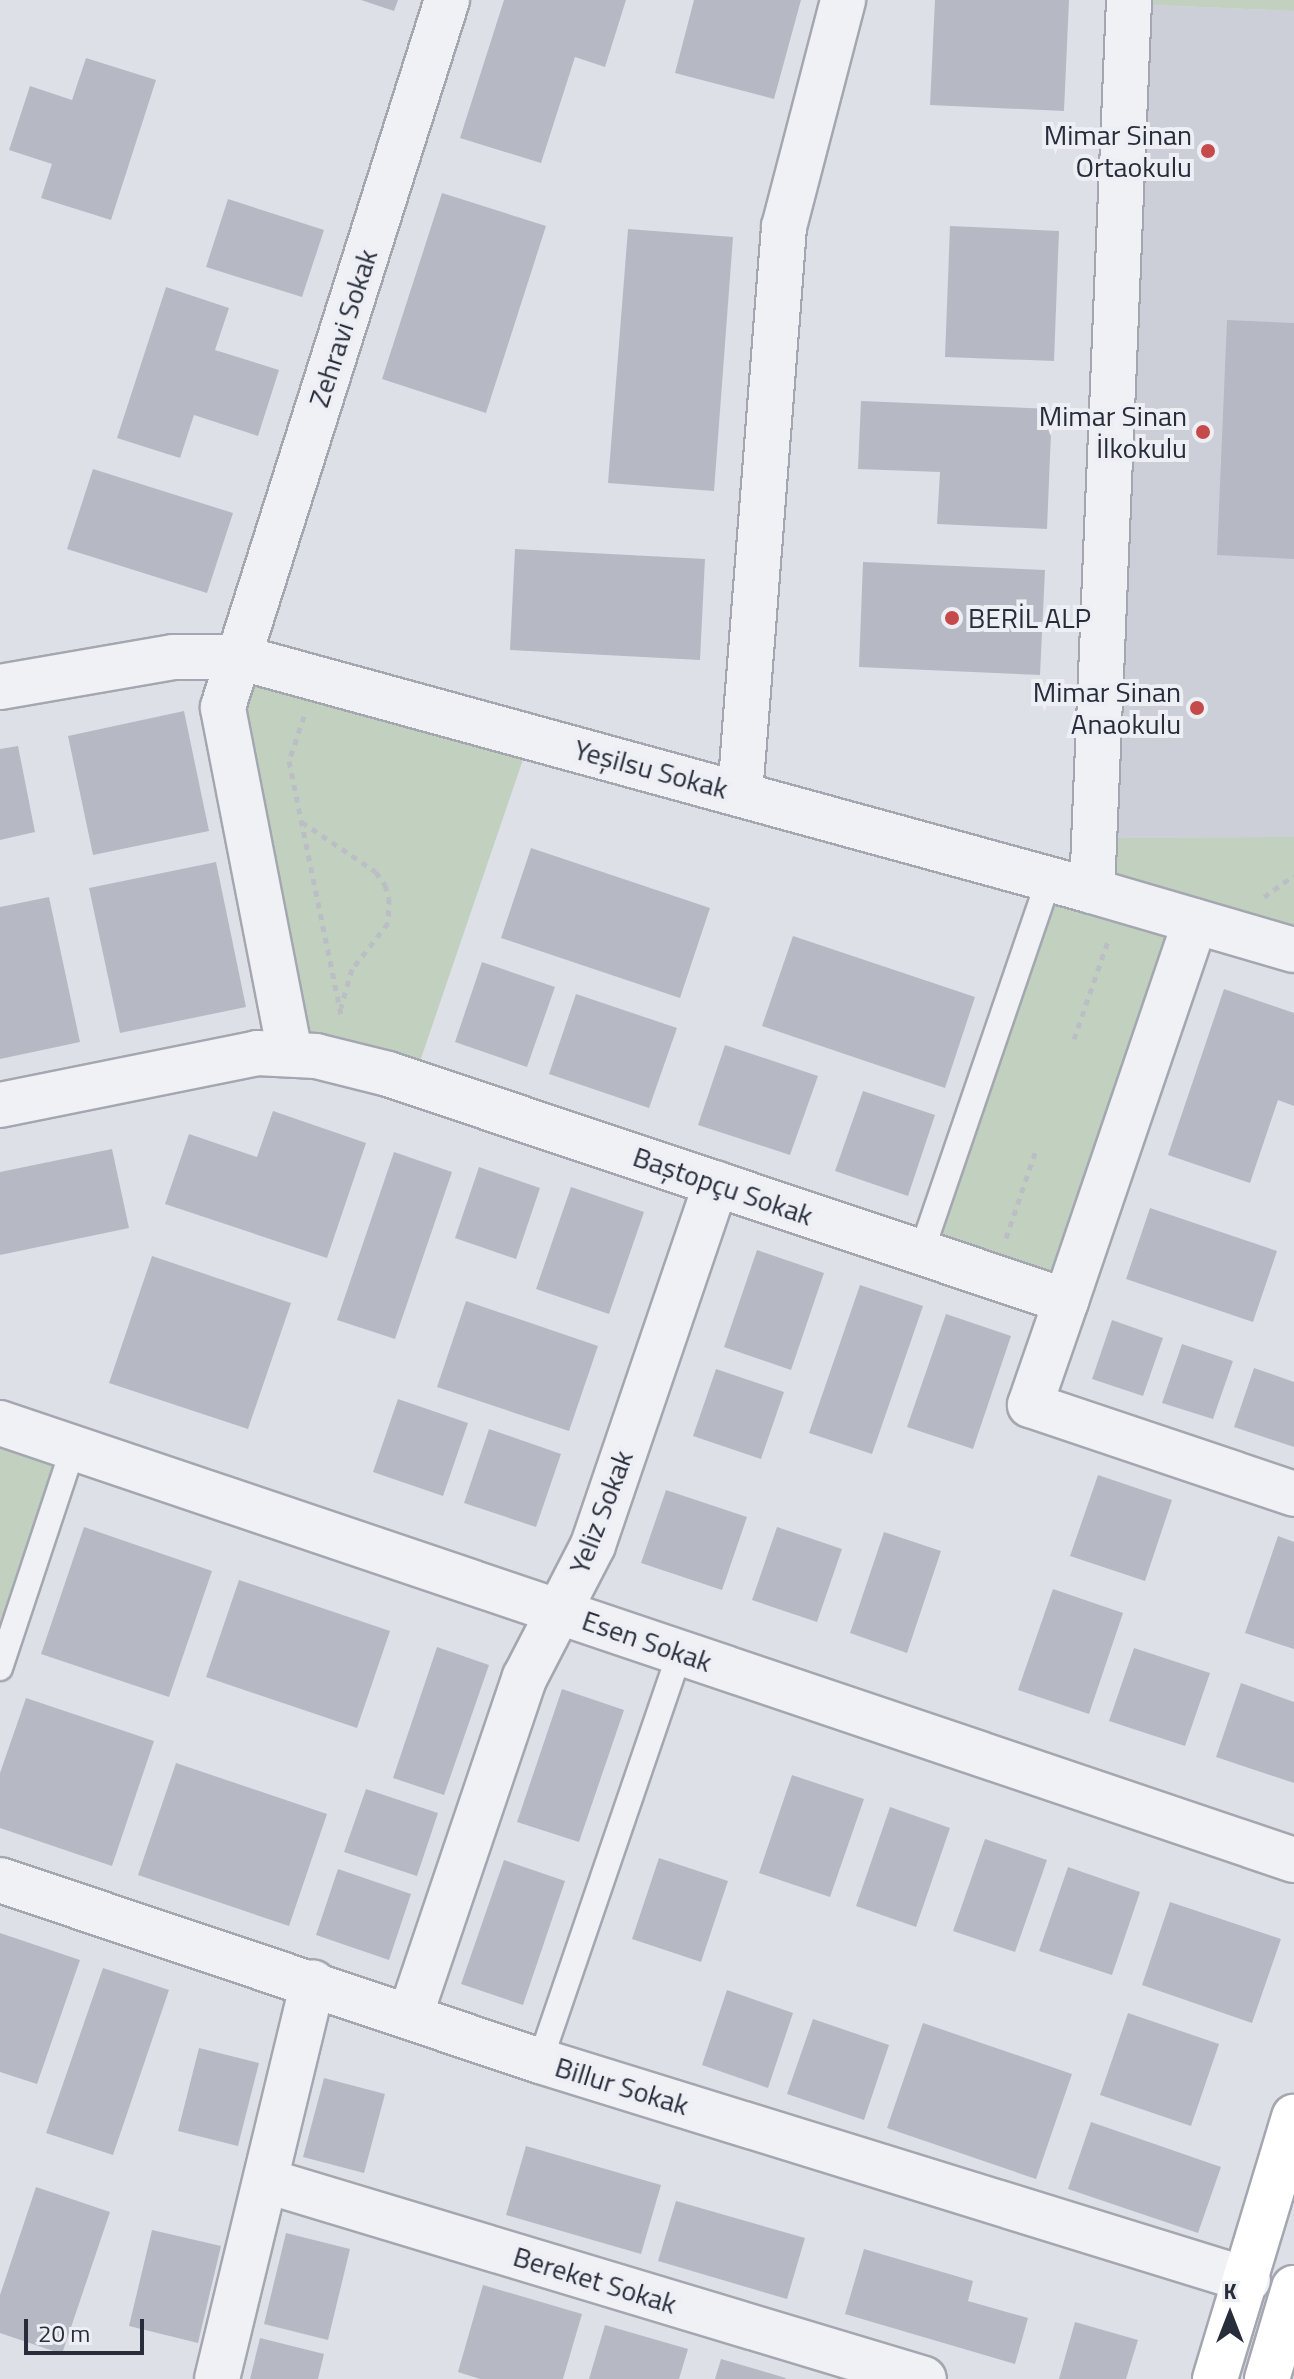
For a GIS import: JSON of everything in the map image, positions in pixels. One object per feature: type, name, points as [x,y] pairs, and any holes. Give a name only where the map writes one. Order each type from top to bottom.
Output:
[{"type":"street","name":"Zehravi Sokak","points":[[290,1053],[223,707],[447,0]]},
{"type":"street","points":[[740,794],[784,227],[843,0]]},
{"type":"street","points":[[1107,895],[1129,0]]},
{"type":"street","name":"Yeşilsu Sokak","points":[[0,687],[173,657],[238,657],[1107,895],[1294,950]]},
{"type":"street","points":[[1195,921],[1030,1405],[1294,1494]]},
{"type":"street","name":"Baştopçu Sokak","points":[[0,1105],[227,1057],[290,1053],[351,1063],[1066,1301]]},
{"type":"street","name":"Yeliz Sokak","points":[[410,2016],[525,1677],[593,1545],[716,1183]]},
{"type":"street","name":"Esen Sokak","points":[[0,1423],[1294,1860]]},
{"type":"street","name":"Billur Sokak","points":[[0,1880],[313,1982],[540,2061],[1248,2280]]},
{"type":"street","points":[[217,2379],[313,1982]]},
{"type":"street","points":[[1215,2379],[1248,2280],[1294,2117]]},
{"type":"street","name":"Bereket Sokak","points":[[267,2181],[924,2379]]},
{"type":"street","points":[[1267,2379],[1294,2288]]},
{"type":"lane","points":[[921,1253],[1049,879]]},
{"type":"lane","points":[[0,1668],[73,1448]]},
{"type":"lane","points":[[540,2061],[680,1653]]},
{"type":"path","points":[[317,677],[289,761],[351,1063]]},
{"type":"path","points":[[301,822],[376,872],[389,898],[388,923],[352,969],[340,1009]]},
{"type":"path","points":[[1074,1039],[1107,895]]},
{"type":"path","points":[[993,1277],[1036,1150]]},
{"type":"shaded area","points":[[1129,4],[1294,11],[1294,837],[1094,838]]},
{"type":"green space","points":[[1129,0],[1294,0],[1294,11],[1129,4]]},
{"type":"green space","points":[[238,657],[531,736],[413,1082],[290,1053]]},
{"type":"green space","points":[[1294,837],[1294,950],[1195,922],[1066,1301],[921,1253],[1049,879],[1092,890],[1094,838]]},
{"type":"green space","points":[[0,1423],[73,1448],[0,1668]]},
{"type":"building","points":[[361,0],[398,0],[394,11]]},
{"type":"building","points":[[504,0],[626,0],[605,67],[575,57],[541,163],[460,138]]},
{"type":"building","points":[[694,0],[801,0],[774,99],[675,73]]},
{"type":"building","points":[[935,0],[1069,0],[1064,111],[930,105]]},
{"type":"building","points":[[86,58],[156,80],[111,220],[41,198],[52,164],[9,150],[30,86],[72,100]]},
{"type":"building","points":[[442,193],[546,226],[486,413],[382,379]]},
{"type":"building","points":[[228,199],[324,230],[302,297],[206,267]]},
{"type":"building","points":[[950,226],[1059,231],[1054,361],[945,357]]},
{"type":"building","points":[[628,229],[733,237],[714,491],[608,483]]},
{"type":"building","points":[[166,287],[229,308],[215,350],[279,370],[258,436],[194,415],[180,458],[117,438]]},
{"type":"building","points":[[1227,320],[1294,323],[1294,559],[1217,555]]},
{"type":"building","points":[[861,401],[1052,409],[1047,529],[937,524],[940,472],[858,469]]},
{"type":"building","points":[[93,469],[233,513],[207,593],[67,549]]},
{"type":"building","points":[[515,549],[705,559],[700,660],[510,650]]},
{"type":"building","name":"BERİL ALP","points":[[863,562],[1045,570],[1040,675],[859,667]]},
{"type":"building","points":[[184,711],[209,831],[93,855],[68,736]]},
{"type":"building","points":[[18,746],[35,832],[0,840],[0,749]]},
{"type":"building","points":[[531,848],[710,908],[680,998],[501,938]]},
{"type":"building","points":[[216,862],[246,1007],[120,1033],[89,888]]},
{"type":"building","points":[[49,897],[80,1042],[0,1059],[0,907]]},
{"type":"building","points":[[793,936],[975,997],[945,1088],[762,1026]]},
{"type":"building","points":[[482,962],[555,987],[527,1067],[455,1042]]},
{"type":"building","points":[[1224,989],[1294,1013],[1294,1106],[1278,1100],[1250,1183],[1168,1155]]},
{"type":"building","points":[[576,994],[677,1028],[649,1108],[549,1074]]},
{"type":"building","points":[[725,1045],[818,1076],[790,1155],[698,1125]]},
{"type":"building","points":[[863,1091],[935,1115],[908,1196],[835,1171]]},
{"type":"building","points":[[273,1111],[366,1143],[327,1258],[165,1204],[189,1134],[257,1157]]},
{"type":"building","points":[[112,1149],[129,1228],[0,1255],[0,1172]]},
{"type":"building","points":[[394,1152],[452,1172],[395,1339],[337,1320]]},
{"type":"building","points":[[479,1167],[540,1188],[516,1259],[455,1238]]},
{"type":"building","points":[[571,1187],[644,1212],[609,1314],[536,1289]]},
{"type":"building","points":[[1150,1208],[1277,1251],[1253,1322],[1126,1279]]},
{"type":"building","points":[[757,1250],[824,1273],[791,1370],[724,1347]]},
{"type":"building","points":[[152,1256],[291,1303],[248,1429],[109,1383]]},
{"type":"building","points":[[860,1285],[923,1306],[872,1454],[809,1433]]},
{"type":"building","points":[[466,1301],[598,1346],[569,1431],[437,1387]]},
{"type":"building","points":[[946,1314],[1011,1336],[973,1449],[907,1427]]},
{"type":"building","points":[[1112,1320],[1163,1338],[1143,1396],[1092,1379]]},
{"type":"building","points":[[1182,1344],[1233,1361],[1213,1419],[1162,1403]]},
{"type":"building","points":[[1254,1368],[1294,1382],[1294,1447],[1234,1427]]},
{"type":"building","points":[[716,1369],[784,1392],[761,1459],[693,1436]]},
{"type":"building","points":[[398,1399],[468,1423],[443,1496],[373,1472]]},
{"type":"building","points":[[489,1429],[561,1454],[536,1527],[464,1503]]},
{"type":"building","points":[[1098,1475],[1172,1500],[1145,1581],[1070,1556]]},
{"type":"building","points":[[666,1490],[747,1517],[722,1590],[641,1563]]},
{"type":"building","points":[[84,1527],[212,1571],[169,1697],[41,1654]]},
{"type":"building","points":[[777,1527],[842,1549],[817,1622],[752,1600]]},
{"type":"building","points":[[884,1532],[941,1551],[907,1653],[850,1633]]},
{"type":"building","points":[[1278,1536],[1294,1542],[1294,1649],[1245,1633]]},
{"type":"building","points":[[239,1580],[390,1631],[357,1728],[206,1677]]},
{"type":"building","points":[[1053,1589],[1123,1613],[1089,1714],[1018,1690]]},
{"type":"building","points":[[437,1647],[489,1665],[444,1795],[393,1778]]},
{"type":"building","points":[[1134,1648],[1210,1673],[1185,1746],[1109,1721]]},
{"type":"building","points":[[1241,1683],[1294,1702],[1294,1783],[1216,1757]]},
{"type":"building","points":[[562,1689],[624,1710],[579,1842],[517,1822]]},
{"type":"building","points":[[26,1698],[154,1741],[112,1866],[0,1828],[0,1773]]},
{"type":"building","points":[[176,1763],[327,1814],[289,1926],[138,1875]]},
{"type":"building","points":[[792,1775],[864,1799],[830,1897],[759,1873]]},
{"type":"building","points":[[366,1789],[438,1813],[417,1876],[344,1852]]},
{"type":"building","points":[[890,1807],[950,1828],[916,1927],[856,1906]]},
{"type":"building","points":[[985,1839],[1047,1860],[1015,1952],[953,1931]]},
{"type":"building","points":[[659,1858],[728,1881],[701,1962],[632,1939]]},
{"type":"building","points":[[504,1860],[565,1881],[523,2005],[461,1984]]},
{"type":"building","points":[[1068,1867],[1140,1892],[1112,1975],[1039,1951]]},
{"type":"building","points":[[338,1869],[411,1894],[389,1960],[316,1935]]},
{"type":"building","points":[[1170,1902],[1281,1939],[1252,2023],[1142,1985]]},
{"type":"building","points":[[0,1933],[80,1960],[37,2084],[0,2072]]},
{"type":"building","points":[[103,1968],[169,1990],[113,2155],[46,2133]]},
{"type":"building","points":[[727,1990],[793,2013],[768,2088],[702,2065]]},
{"type":"building","points":[[1128,2013],[1219,2044],[1191,2126],[1100,2095]]},
{"type":"building","points":[[813,2019],[889,2045],[864,2120],[787,2094]]},
{"type":"building","points":[[923,2023],[1072,2074],[1036,2179],[887,2128]]},
{"type":"building","points":[[199,2048],[259,2063],[238,2146],[178,2131]]},
{"type":"building","points":[[324,2078],[385,2094],[364,2173],[303,2157]]},
{"type":"building","points":[[1091,2122],[1221,2167],[1198,2233],[1068,2189]]},
{"type":"building","points":[[526,2146],[661,2185],[641,2254],[506,2215]]},
{"type":"building","points":[[36,2187],[110,2212],[62,2354],[0,2333],[0,2295]]},
{"type":"building","points":[[676,2201],[805,2238],[787,2299],[658,2261]]},
{"type":"building","points":[[152,2230],[221,2246],[198,2343],[129,2326]]},
{"type":"building","points":[[286,2233],[350,2249],[328,2340],[264,2324]]},
{"type":"building","points":[[864,2249],[973,2281],[968,2301],[1028,2318],[1015,2364],[845,2314]]},
{"type":"building","points":[[483,2285],[582,2314],[563,2379],[480,2379],[458,2372]]},
{"type":"building","points":[[1075,2322],[1138,2340],[1126,2379],[1059,2379]]},
{"type":"building","points":[[605,2325],[688,2349],[679,2379],[589,2379]]},
{"type":"building","points":[[260,2338],[324,2354],[318,2379],[250,2379]]},
{"type":"building","points":[[721,2359],[786,2378],[715,2379]]},
{"type":"place","name":"Mimar Sinan Ortaokulu","points":[[1208,151]]},
{"type":"place","name":"Mimar Sinan İlkokulu","points":[[1203,432]]},
{"type":"place","name":"BERİL ALP","points":[[952,618]]},
{"type":"place","name":"Mimar Sinan Anaokulu","points":[[1197,708]]}]
